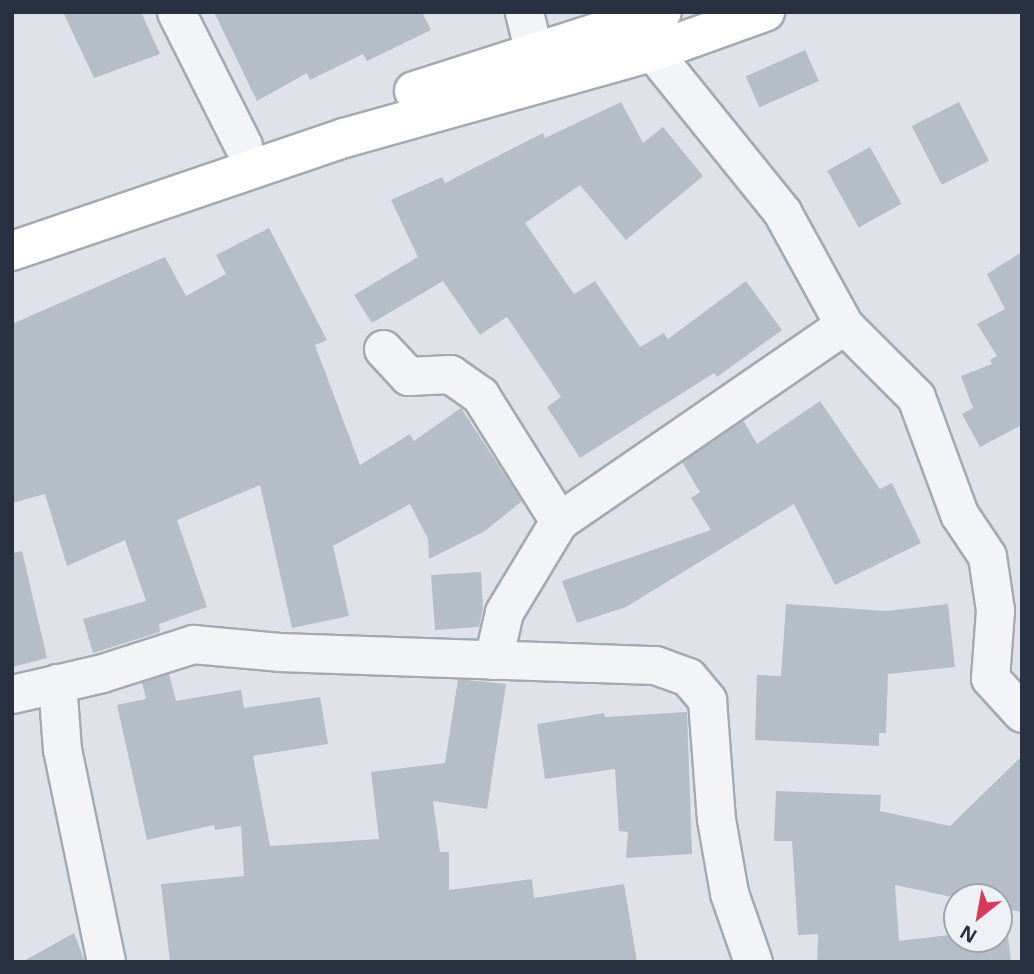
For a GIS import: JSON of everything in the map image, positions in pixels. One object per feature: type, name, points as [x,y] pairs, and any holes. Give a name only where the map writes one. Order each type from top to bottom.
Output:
[{"type":"main road","points":[[12,224],[243,145],[662,12]]},
{"type":"main road","points":[[12,251],[407,119],[653,52],[765,12]]},
{"type":"street","points":[[176,12],[243,145]]},
{"type":"street","points":[[524,12],[534,53]]},
{"type":"street","points":[[653,52],[782,212],[844,325],[916,397],[959,514],[987,556],[995,611],[990,678],[1022,713]]},
{"type":"street","points":[[494,660],[504,612],[559,521],[844,325]]},
{"type":"street","points":[[383,349],[408,376],[450,374],[480,395],[559,521]]},
{"type":"street","points":[[12,694],[194,644],[279,652],[655,665],[688,677],[707,700],[708,757],[718,831],[729,892],[753,962]]},
{"type":"street","points":[[57,683],[62,749],[106,962]]},
{"type":"building","points":[[63,12],[141,12],[160,54],[94,78]]},
{"type":"building","points":[[214,12],[422,12],[431,30],[367,61],[363,54],[310,80],[307,73],[257,101]]},
{"type":"building","points":[[805,50],[819,81],[759,107],[746,76]]},
{"type":"building","points":[[621,102],[643,143],[663,127],[703,176],[626,240],[580,185],[525,223],[574,294],[595,281],[640,347],[664,333],[668,339],[746,281],[782,330],[717,377],[714,373],[580,458],[547,407],[561,397],[507,317],[480,335],[443,281],[372,323],[354,295],[418,257],[391,200],[442,177],[445,183],[543,133],[545,138]]},
{"type":"building","points":[[959,102],[989,161],[942,185],[912,126]]},
{"type":"building","points":[[870,147],[902,204],[859,228],[827,171]]},
{"type":"building","points":[[269,228],[327,340],[315,345],[360,465],[410,434],[414,441],[461,408],[522,501],[485,531],[429,559],[428,539],[410,504],[333,546],[349,616],[292,628],[260,485],[177,520],[207,607],[159,624],[160,632],[93,653],[83,619],[146,601],[125,540],[67,566],[45,494],[12,503],[12,324],[165,257],[186,296],[226,274],[216,255]]},
{"type":"building","points":[[1022,252],[1022,425],[980,447],[962,414],[973,408],[961,376],[992,364],[990,360],[997,356],[977,324],[1005,309],[987,274]]},
{"type":"building","points":[[820,401],[880,489],[892,483],[921,543],[835,585],[794,504],[626,607],[577,623],[562,581],[711,530],[691,498],[700,492],[682,462],[743,420],[757,444]]},
{"type":"building","points":[[22,551],[47,658],[12,667],[12,553]]},
{"type":"building","points":[[481,572],[483,608],[479,627],[435,630],[431,575]]},
{"type":"building","points":[[786,604],[886,611],[948,604],[955,667],[888,674],[886,733],[879,733],[879,746],[755,740],[757,675],[781,676]]},
{"type":"building","points":[[169,674],[176,701],[241,690],[244,708],[320,697],[328,744],[253,756],[270,846],[379,839],[371,772],[445,763],[458,679],[506,684],[487,809],[433,801],[440,852],[449,852],[449,890],[532,879],[534,898],[624,884],[637,962],[170,962],[161,884],[244,876],[241,826],[215,830],[214,825],[147,840],[117,705],[146,699],[142,682]]},
{"type":"building","points":[[687,712],[692,854],[626,858],[628,832],[619,831],[615,769],[545,779],[537,724],[604,713],[605,717]]},
{"type":"building","points":[[1022,756],[1022,912],[1013,910],[1013,883],[943,883],[943,895],[895,885],[899,941],[943,936],[943,953],[1010,953],[1011,962],[817,962],[818,934],[798,935],[792,841],[774,841],[776,791],[881,795],[880,811],[950,826]]},
{"type":"building","points":[[74,933],[85,962],[22,962]]}]
